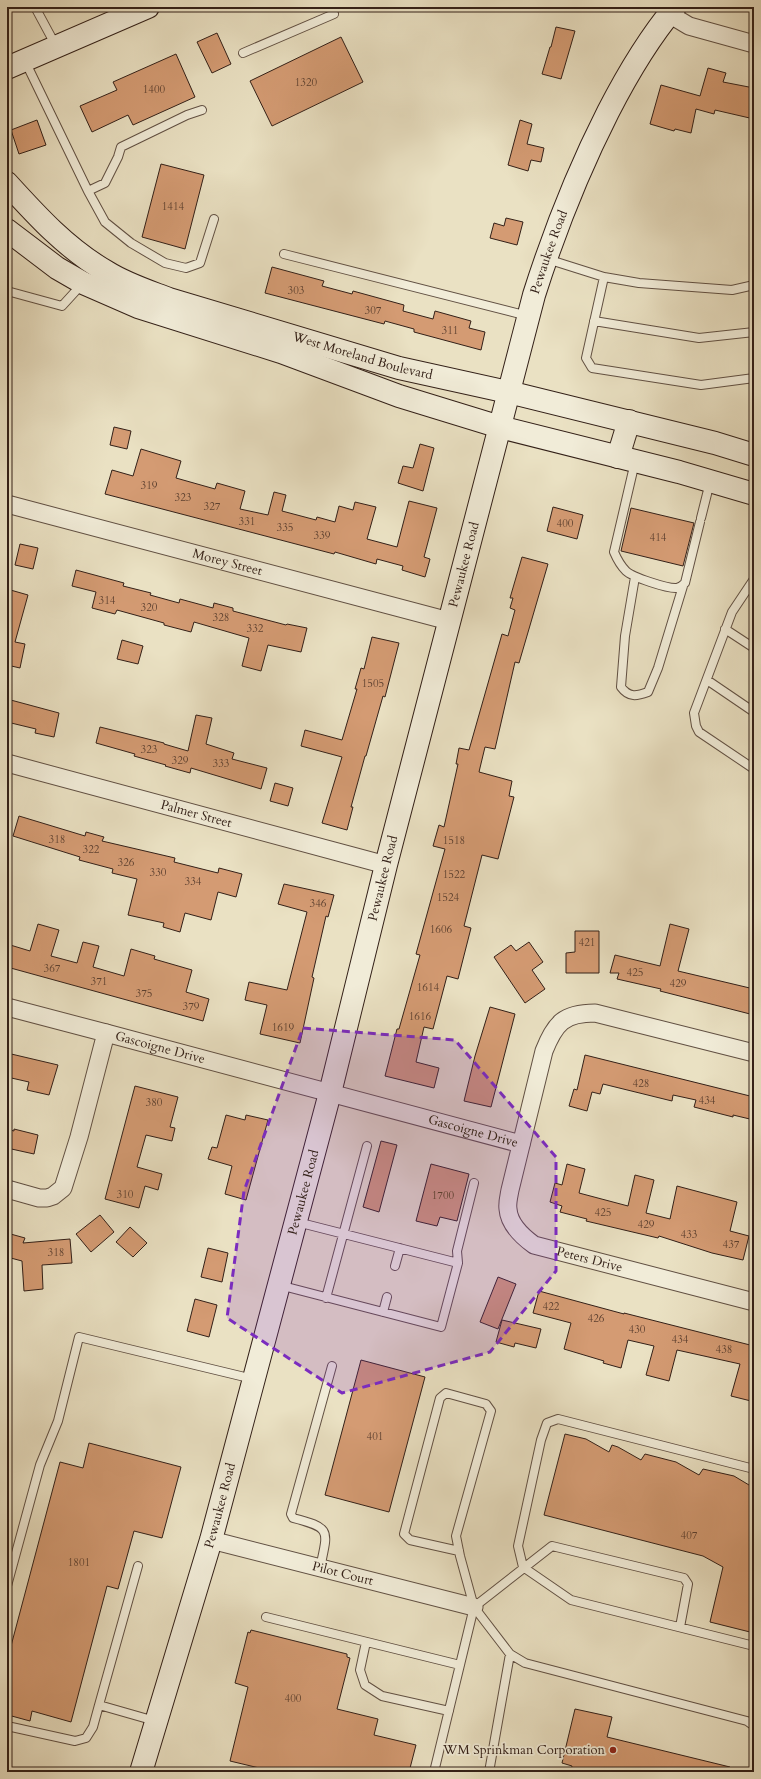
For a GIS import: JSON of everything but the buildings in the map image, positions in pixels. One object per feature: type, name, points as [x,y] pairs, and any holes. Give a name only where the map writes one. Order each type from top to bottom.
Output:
[{"type":"main road","points":[[16,65],[148,7]]},
{"type":"main road","name":"Pewaukee Road","points":[[141,1772],[211,1540],[330,1093],[386,865],[508,392],[546,259],[565,206],[588,151],[620,88],[642,50],[672,11]]},
{"type":"main road","name":"West Moreland Boulevard","points":[[7,183],[58,237],[82,256],[107,272],[133,285],[169,299],[399,368],[629,421],[715,443],[754,455]]},
{"type":"main road","name":"West Moreland Boulevard","points":[[7,230],[57,268],[83,283],[138,308],[303,360],[399,396],[500,427],[627,459],[754,494]]},
{"type":"main road","points":[[627,459],[629,421]]},
{"type":"street","points":[[672,11],[689,26],[754,44]]},
{"type":"street","name":"Morey Street","points":[[7,504],[449,621]]},
{"type":"street","name":"Palmer Street","points":[[7,764],[386,865]]},
{"type":"street","name":"Gascoigne Drive","points":[[7,1007],[521,1144],[544,1051],[550,1035],[557,1026],[572,1015],[595,1012],[754,1053]]},
{"type":"street","name":"Gascoigne Drive","points":[[7,1189],[43,1198],[53,1196],[63,1188],[106,1033]]},
{"type":"street","name":"Peters Drive","points":[[521,1144],[510,1190],[508,1213],[518,1231],[534,1245],[754,1302]]},
{"type":"street","name":"Pilot Court","points":[[211,1540],[474,1607]]},
{"type":"lane","points":[[35,7],[57,47]]},
{"type":"lane","points":[[243,52],[334,14],[330,7]]},
{"type":"lane","points":[[16,65],[105,222],[131,243],[166,262],[186,268],[200,263],[214,219]]},
{"type":"lane","points":[[88,191],[105,183],[118,157],[121,147],[187,115],[202,110]]},
{"type":"lane","points":[[284,254],[529,316]]},
{"type":"lane","points":[[546,259],[604,277],[639,284],[732,290],[754,285]]},
{"type":"lane","points":[[604,277],[586,358],[592,368],[701,385],[754,378]]},
{"type":"lane","points":[[7,291],[62,306],[83,283]]},
{"type":"lane","points":[[594,321],[699,338],[754,332]]},
{"type":"lane","points":[[627,459],[614,552],[617,561],[626,571],[635,577],[675,588],[682,586]]},
{"type":"lane","points":[[635,577],[625,636],[621,687],[625,693],[633,696],[648,692],[664,648],[682,586],[685,583],[710,481]]},
{"type":"lane","points":[[754,578],[732,612],[694,713],[696,726],[699,732],[754,769]]},
{"type":"lane","points":[[725,629],[754,648]]},
{"type":"lane","points":[[707,680],[754,712]]},
{"type":"lane","points":[[326,1298],[367,1146]]},
{"type":"lane","points":[[279,1285],[441,1327],[458,1262],[457,1251],[474,1183]]},
{"type":"lane","points":[[296,1222],[458,1262]]},
{"type":"lane","points":[[395,1266],[400,1248]]},
{"type":"lane","points":[[384,1312],[387,1297]]},
{"type":"lane","points":[[7,1586],[40,1465],[58,1421],[79,1336],[254,1379]]},
{"type":"lane","points":[[320,1568],[325,1544],[324,1531],[320,1526],[293,1518],[291,1514],[332,1366]]},
{"type":"lane","points":[[459,1551],[410,1540],[404,1534],[440,1398],[446,1393],[486,1404],[491,1411],[456,1536],[474,1607],[510,1654],[525,1663],[747,1721],[754,1726]]},
{"type":"lane","points":[[754,1469],[558,1419],[547,1423],[541,1440],[518,1546],[523,1567],[572,1600],[754,1646]]},
{"type":"lane","points":[[434,1772],[474,1607],[523,1567],[552,1546],[684,1578],[688,1584],[680,1627]]},
{"type":"lane","points":[[7,1726],[75,1741],[86,1738],[93,1727],[138,1566]]},
{"type":"lane","points":[[266,1617],[460,1665]]},
{"type":"lane","points":[[366,1642],[360,1670],[364,1685],[382,1696],[449,1711]]},
{"type":"lane","points":[[489,1772],[510,1654]]},
{"type":"lane","points":[[99,1705],[156,1722]]},
{"type":"highlighted area","points":[[303,1028],[455,1040],[556,1157],[556,1271],[490,1352],[342,1393],[227,1318],[244,1191]]},
{"type":"place","name":"WM Sprinkman Corporation","points":[[613,1750]]}]
